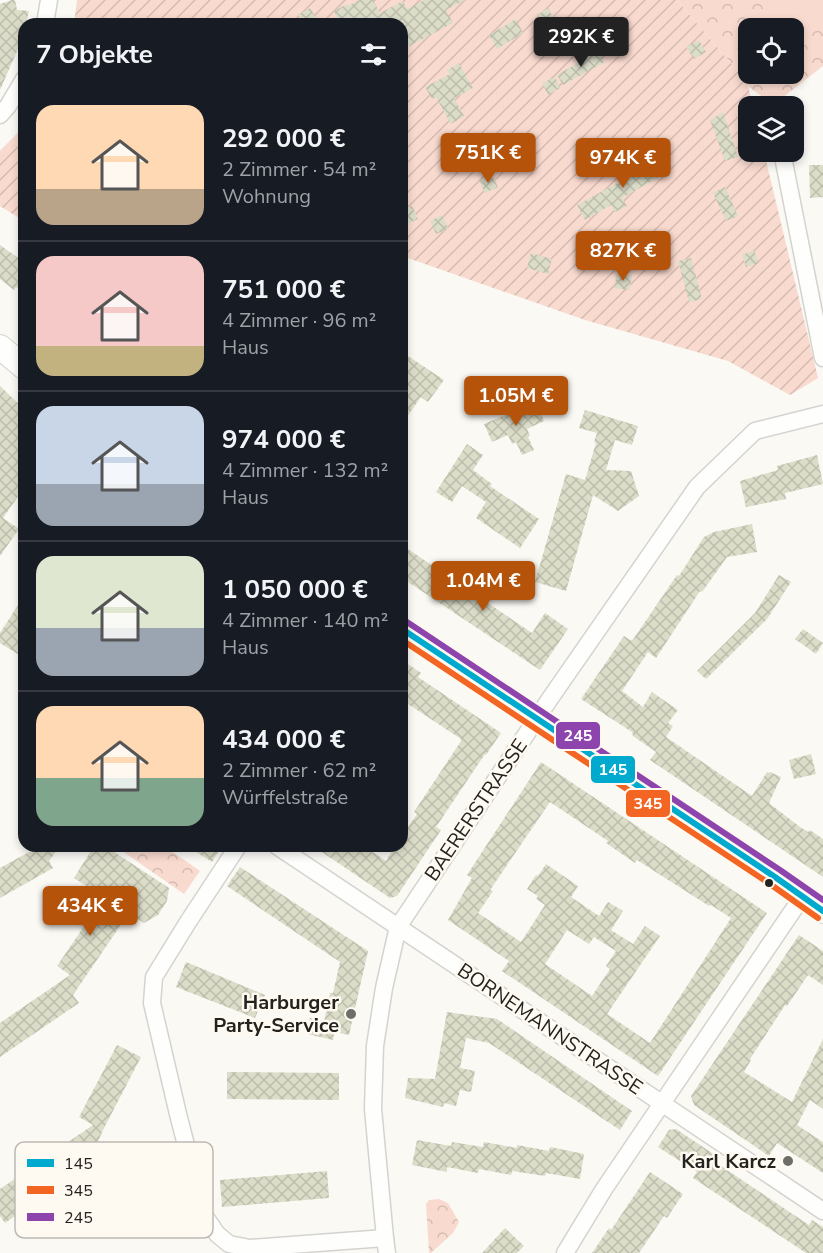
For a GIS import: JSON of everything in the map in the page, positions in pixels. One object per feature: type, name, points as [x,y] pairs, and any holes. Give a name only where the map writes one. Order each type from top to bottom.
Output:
[{"type":"main road","points":[[0,347],[18,363]]},
{"type":"main road","points":[[408,633],[823,911]]},
{"type":"street","points":[[46,18],[49,0]]},
{"type":"street","points":[[0,115],[18,89]]},
{"type":"street","points":[[784,162],[823,358]]},
{"type":"street","name":"BAERERSTRASSE","points":[[386,1246],[373,1109],[375,1046],[384,988],[398,927],[536,720],[697,487],[754,431],[823,414]]},
{"type":"street","points":[[185,1142],[152,1003],[154,977],[234,852]]},
{"type":"street","name":"BORNEMANNSTRASSE","points":[[287,852],[823,1211]]},
{"type":"street","points":[[565,1253],[604,1189],[802,897]]},
{"type":"street","points":[[213,1228],[229,1244],[250,1248],[386,1246]]},
{"type":"green space","points":[[77,0],[677,0],[738,72],[738,84],[748,86],[750,96],[738,96],[738,162],[766,162],[818,378],[790,395],[728,361],[585,320],[408,258],[408,18],[75,18]]},
{"type":"green space","points":[[677,0],[823,0],[823,66],[804,81],[804,18],[738,18],[738,72]]},
{"type":"green space","points":[[786,0],[823,0],[823,17],[804,38],[804,18],[769,18]]},
{"type":"green space","points":[[747,84],[800,84],[785,96],[761,96]]},
{"type":"green space","points":[[18,133],[18,217],[0,206],[0,151]]},
{"type":"green space","points":[[124,852],[173,852],[200,871],[184,894]]},
{"type":"green space","points":[[439,1199],[448,1203],[459,1222],[453,1233],[429,1253],[426,1204],[429,1200]]},
{"type":"building","points":[[15,0],[17,10],[29,11],[27,18],[18,18],[18,49],[0,90],[0,4]]},
{"type":"building","points":[[360,0],[373,0],[380,13],[403,1],[407,9],[424,0],[465,0],[446,10],[453,23],[408,47],[408,18],[337,18],[334,11],[347,4],[348,6]]},
{"type":"building","points":[[310,8],[316,18],[300,18],[298,15]]},
{"type":"building","points":[[548,8],[555,20],[544,26],[537,15]]},
{"type":"building","points":[[516,19],[523,33],[497,49],[489,35]]},
{"type":"building","points":[[699,40],[706,52],[694,59],[686,47]]},
{"type":"building","points":[[598,51],[605,62],[563,85],[557,75]]},
{"type":"building","points":[[459,63],[473,88],[454,98],[464,116],[451,124],[436,97],[432,99],[425,87],[450,74],[447,70]]},
{"type":"building","points":[[555,77],[560,88],[548,95],[542,83]]},
{"type":"building","points":[[723,112],[738,157],[725,161],[710,120]]},
{"type":"building","points":[[664,155],[671,168],[622,198],[627,206],[615,212],[611,205],[585,220],[577,205],[653,164],[652,162]]},
{"type":"building","points":[[809,165],[823,165],[823,197],[810,198]]},
{"type":"building","points":[[492,175],[498,187],[485,193],[479,181]]},
{"type":"building","points":[[725,187],[738,216],[726,221],[713,193]]},
{"type":"building","points":[[412,206],[418,219],[408,223],[408,208]]},
{"type":"building","points":[[442,215],[448,229],[436,234],[430,221]]},
{"type":"building","points":[[0,245],[18,258],[18,288],[16,287],[14,290],[0,279]]},
{"type":"building","points":[[754,250],[759,263],[746,267],[742,255]]},
{"type":"building","points":[[531,253],[552,259],[548,274],[527,268]]},
{"type":"building","points":[[691,258],[702,299],[689,302],[678,261]]},
{"type":"building","points":[[617,273],[632,276],[629,290],[614,288]]},
{"type":"building","points":[[408,356],[444,380],[428,402],[421,397],[408,415]]},
{"type":"building","points":[[0,386],[18,403],[18,497],[3,518],[18,530],[0,556]]},
{"type":"building","points":[[536,402],[544,421],[527,429],[534,450],[522,455],[516,442],[512,444],[508,435],[492,442],[484,424]]},
{"type":"building","points":[[585,410],[638,426],[632,445],[615,440],[606,470],[631,471],[639,496],[618,511],[593,495],[566,591],[535,582],[566,474],[585,480],[596,443],[594,442],[597,433],[579,428]]},
{"type":"building","points":[[467,444],[483,455],[473,470],[492,484],[490,486],[539,519],[520,548],[476,518],[486,502],[462,486],[452,502],[436,492]]},
{"type":"building","points":[[817,455],[823,484],[785,493],[786,499],[746,507],[740,481],[778,470],[777,466]]},
{"type":"building","points":[[752,524],[757,552],[727,557],[702,592],[700,591],[656,658],[648,652],[622,691],[643,707],[652,692],[678,710],[668,723],[673,726],[666,737],[752,796],[767,772],[781,777],[769,803],[800,827],[808,832],[810,830],[823,839],[823,877],[650,760],[656,752],[633,736],[632,732],[581,699],[624,636],[632,641],[704,537],[714,532]]},
{"type":"building","points":[[408,549],[532,633],[545,613],[568,629],[540,670],[408,582]]},
{"type":"building","points":[[779,575],[791,582],[767,619],[706,679],[697,671],[755,613]]},
{"type":"building","points":[[18,605],[18,654],[0,643],[0,633]]},
{"type":"building","points":[[803,629],[823,643],[816,654],[795,639]]},
{"type":"building","points":[[408,664],[421,673],[418,677],[501,733],[436,827],[441,830],[397,896],[390,898],[322,852],[373,852],[386,861],[391,852],[408,852],[408,827],[417,814],[414,812],[461,739],[408,704]]},
{"type":"building","points":[[811,754],[816,774],[794,779],[789,760]]},
{"type":"building","points":[[541,762],[767,913],[658,1076],[502,971],[509,961],[448,920],[472,878],[467,875]],"holes":[[[550,802],[608,841],[606,843],[635,863],[637,860],[731,918],[650,1043],[607,1014],[660,936],[645,926],[633,944],[611,930],[623,911],[608,902],[599,916],[571,897],[578,886],[546,864],[527,889],[538,896],[536,899],[545,905],[521,942],[478,913],[493,891],[490,890]],[[567,930],[589,944],[594,937],[616,951],[606,966],[610,969],[592,996],[545,964]]]},
{"type":"building","points":[[29,852],[56,852],[49,861],[53,868],[0,898],[0,868]]},
{"type":"building","points":[[90,852],[114,852],[169,888],[167,901],[158,915],[144,923],[129,913],[73,995],[79,1003],[0,1057],[0,1023],[70,975],[57,966],[104,897],[74,878]]},
{"type":"building","points":[[196,852],[218,852],[212,862]]},
{"type":"building","points":[[240,867],[368,951],[349,1035],[335,1032],[333,1040],[307,1034],[310,1018],[324,1021],[340,962],[227,886]]},
{"type":"building","points":[[799,935],[823,951],[823,985],[808,975],[787,1006],[785,1005],[744,1072],[792,1102],[823,1039],[823,1109],[810,1100],[797,1125],[823,1142],[823,1173],[777,1143],[769,1156],[694,1105],[691,1096]]},
{"type":"building","points":[[186,962],[265,995],[255,1018],[176,987]]},
{"type":"building","points":[[447,1012],[497,1019],[632,1111],[620,1130],[489,1043],[466,1038],[460,1068],[475,1071],[471,1092],[460,1090],[456,1106],[444,1103],[443,1107],[405,1098],[408,1078],[435,1079]]},
{"type":"building","points":[[117,1045],[141,1057],[98,1142],[68,1142],[93,1125],[79,1117]]},
{"type":"building","points":[[227,1072],[339,1073],[339,1100],[227,1099]]},
{"type":"building","points":[[676,1129],[718,1157],[715,1162],[809,1225],[812,1220],[823,1227],[823,1253],[806,1253],[693,1178],[697,1172],[658,1147],[669,1130]]},
{"type":"building","points":[[417,1140],[451,1146],[452,1142],[483,1147],[484,1142],[549,1151],[550,1147],[584,1154],[580,1179],[546,1173],[545,1176],[512,1171],[511,1175],[479,1169],[478,1173],[447,1167],[447,1172],[412,1165]]},
{"type":"building","points":[[327,1171],[329,1198],[222,1207],[220,1180]]},
{"type":"building","points":[[650,1172],[683,1194],[667,1218],[664,1216],[639,1253],[592,1253],[609,1228],[611,1230]]},
{"type":"building","points":[[15,1179],[15,1216],[5,1223],[0,1216],[0,1189]]},
{"type":"building","points":[[505,1228],[524,1246],[517,1253],[482,1253]]},
{"type":"transit line","name":"245","points":[[408,623],[823,900]]},
{"type":"transit line","name":"145","points":[[408,633],[823,911]]},
{"type":"transit line","name":"345","points":[[408,644],[818,918]]},
{"type":"place","name":"Harburger Party-Service","points":[[351,1014]]},
{"type":"place","name":"Karl Karcz","points":[[788,1161]]}]
